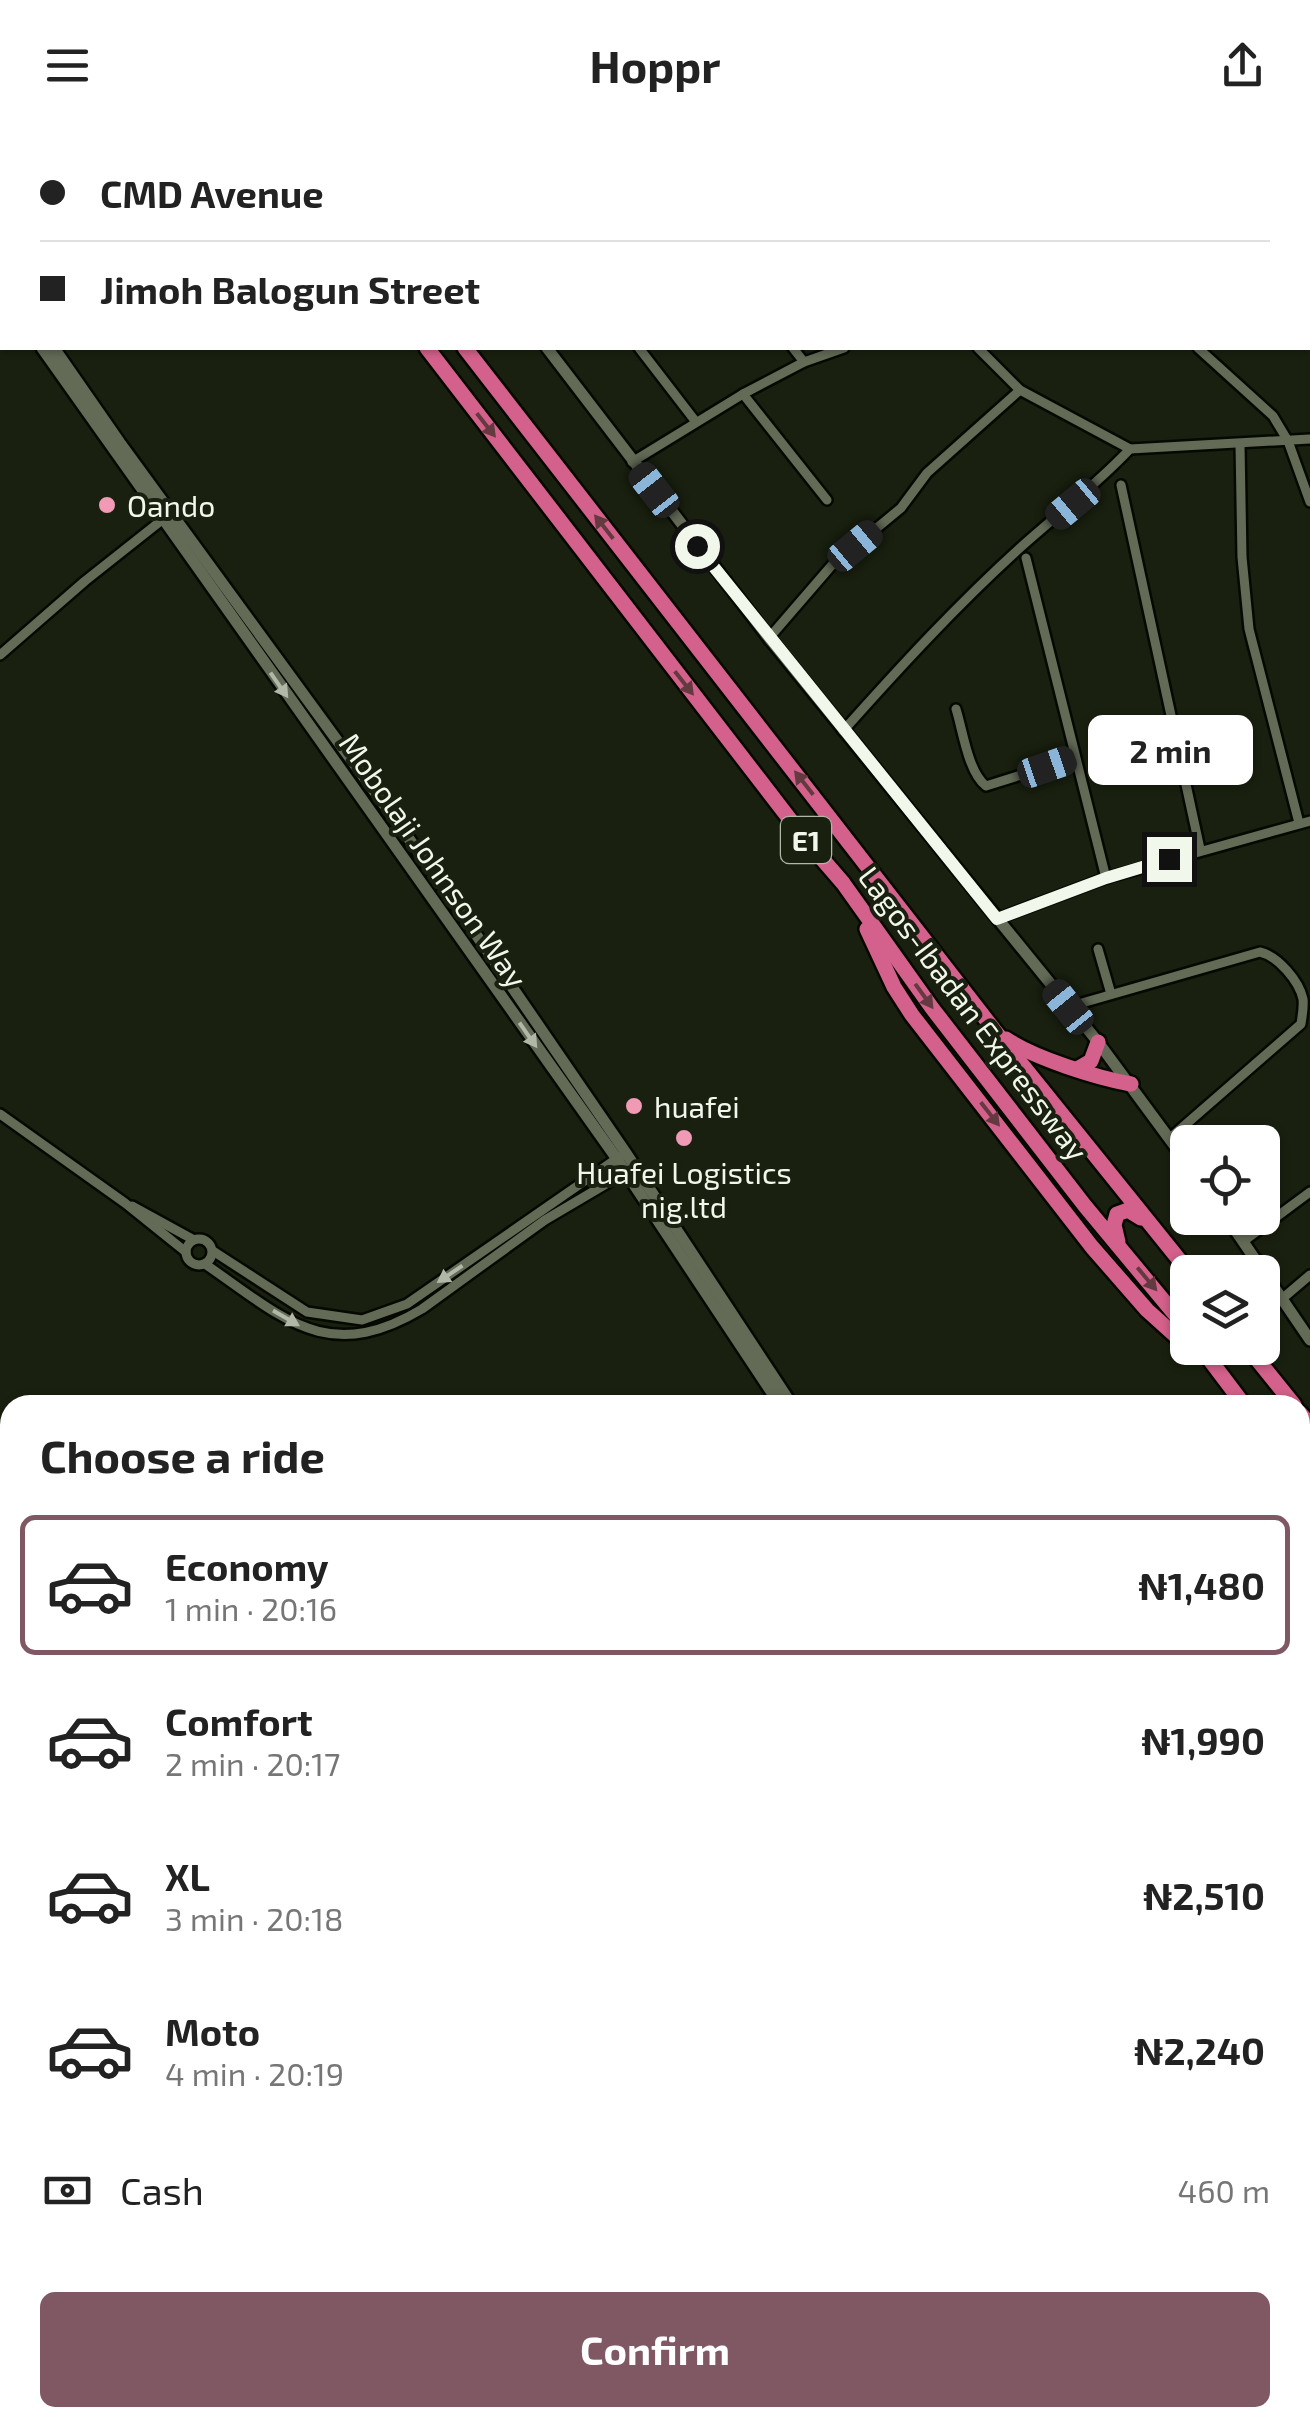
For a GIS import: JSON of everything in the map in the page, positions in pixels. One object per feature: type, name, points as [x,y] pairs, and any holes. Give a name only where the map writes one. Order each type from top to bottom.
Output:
[{"type":"highway","name":"Lagos-Ibadan Expressway","points":[[429,350],[1085,1206],[1170,1307]]},
{"type":"highway","name":"Lagos-Ibadan Expressway","points":[[467,350],[995,1030],[1175,1255]]},
{"type":"highway","points":[[880,882],[860,909],[912,1015],[1092,1247],[1170,1331]]},
{"type":"highway","points":[[995,1030],[1024,1049],[1130,1084]]},
{"type":"highway","points":[[1078,1068],[1091,1062],[1098,1042]]},
{"type":"highway","points":[[1118,1242],[1114,1220],[1122,1211],[1136,1213],[1155,1230]]},
{"type":"highway","points":[[1211,1365],[1218,1370]]},
{"type":"highway","points":[[1214,1365],[1237,1395]]},
{"type":"highway","points":[[1262,1365],[1286,1395]]},
{"type":"street","name":"Mobolaji Johnson Way","points":[[43,350],[621,1156]]},
{"type":"street","name":"Mobolaji Johnson Way","points":[[55,350],[431,869],[774,1395]]},
{"type":"street","points":[[548,350],[769,638],[1068,1007],[1098,1042],[1169,1139],[1301,1024],[1302,996],[1277,960],[1260,952],[1068,1007]]},
{"type":"street","points":[[642,350],[696,422]]},
{"type":"street","points":[[795,350],[804,362]]},
{"type":"street","points":[[632,462],[744,394],[804,362],[838,350]]},
{"type":"street","points":[[980,350],[1020,390],[1130,449],[1310,438]]},
{"type":"street","points":[[1200,350],[1272,416],[1288,441],[1310,502]]},
{"type":"street","points":[[769,638],[832,565],[901,508],[927,473],[1020,390]]},
{"type":"street","points":[[744,394],[826,500]]},
{"type":"street","points":[[997,919],[1106,878],[1305,822],[1249,629],[1242,557],[1240,444]]},
{"type":"street","points":[[843,730],[941,625],[1022,547],[1098,483],[1130,449]]},
{"type":"street","points":[[1121,485],[1200,849]]},
{"type":"street","points":[[0,655],[85,580],[162,520]]},
{"type":"street","points":[[1026,558],[1106,878]]},
{"type":"street","points":[[956,709],[975,770],[986,786],[1075,758]]},
{"type":"street","points":[[1098,949],[1111,994]]},
{"type":"street","points":[[0,1114],[125,1204],[186,1252],[192,1263],[205,1264],[293,1325],[329,1333],[362,1334],[401,1322],[545,1220],[630,1170]]},
{"type":"street","points":[[125,1204],[148,1212],[194,1240],[206,1240],[213,1252],[308,1312],[362,1320],[407,1304],[621,1156]]},
{"type":"street","name":"Mobolaji Johnson Way","points":[[630,1170],[785,1395]]},
{"type":"street","points":[[1244,1241],[1310,1192]]},
{"type":"street","points":[[1240,1235],[1310,1340]]},
{"type":"street","points":[[186,1252],[194,1240]]},
{"type":"street","points":[[205,1264],[213,1252]]},
{"type":"street","points":[[1282,1298],[1310,1275]]},
{"type":"place","name":"Oando","points":[[107,505]]},
{"type":"place","name":"huafei","points":[[634,1106]]},
{"type":"place","name":"Huafei Logistics nig.ltd","points":[[684,1138]]},
{"type":"route","points":[[697,546],[997,919],[1169,859]]}]
